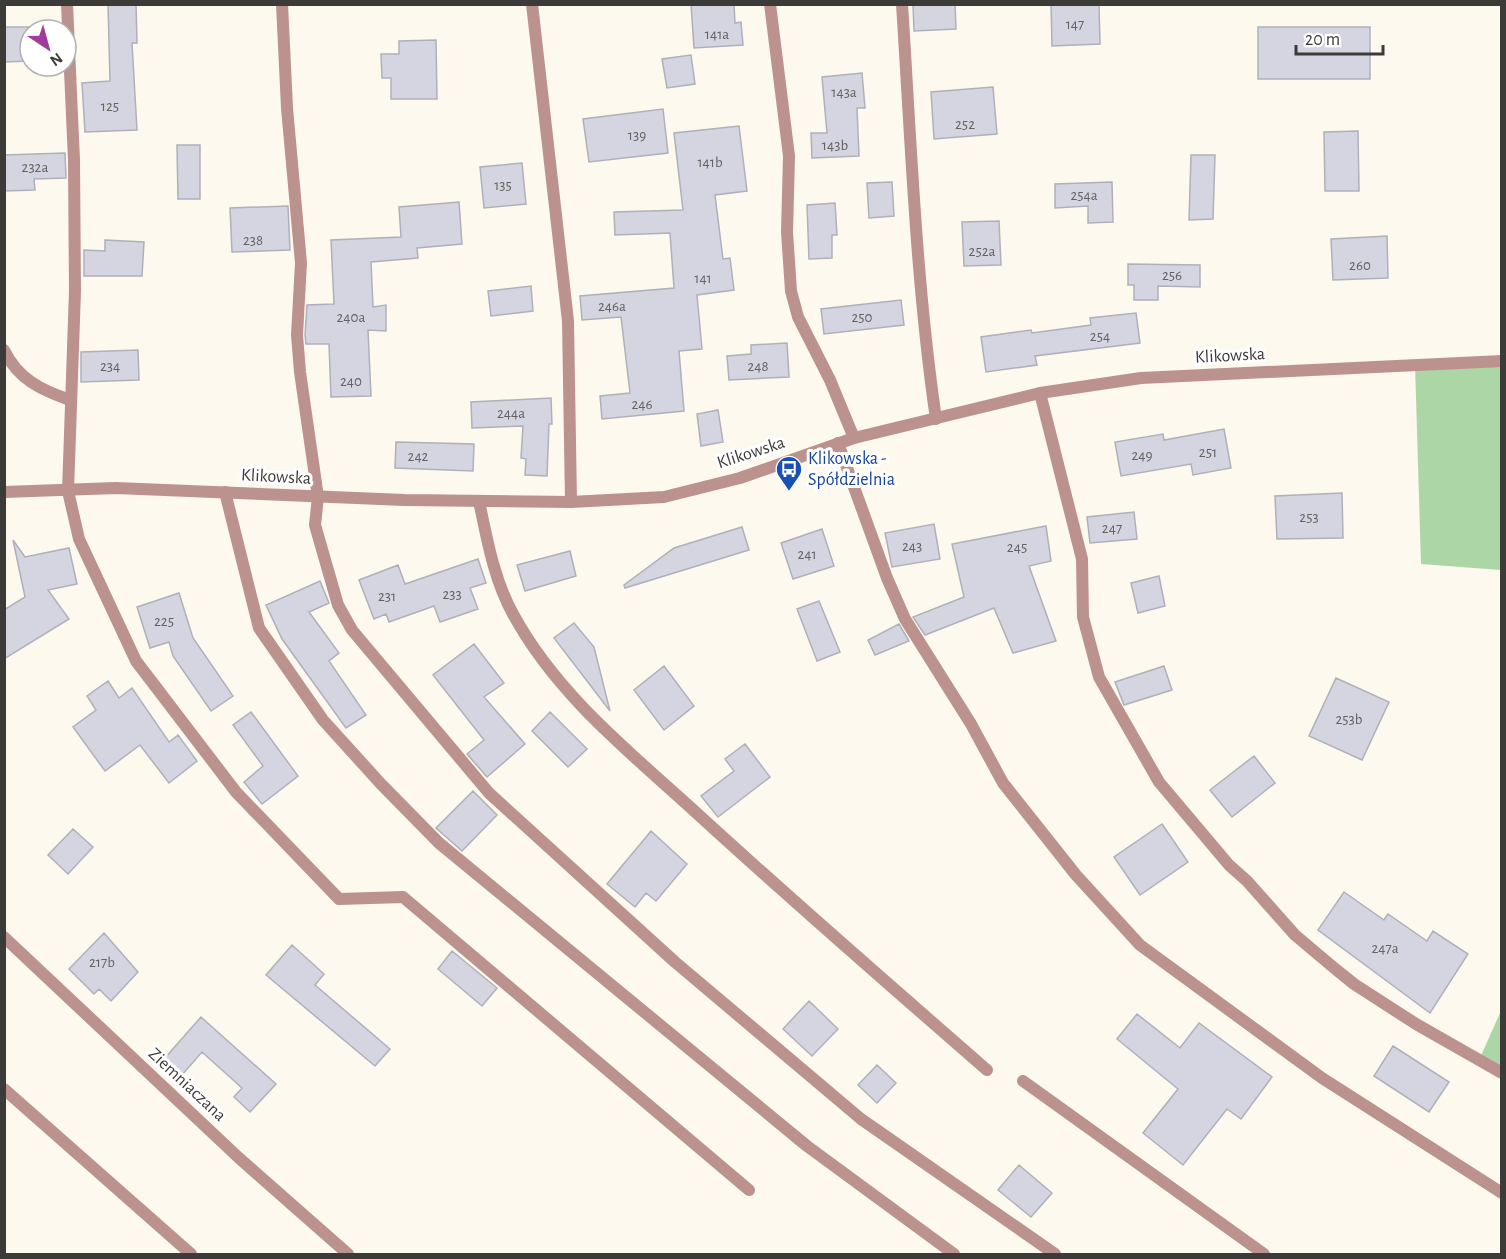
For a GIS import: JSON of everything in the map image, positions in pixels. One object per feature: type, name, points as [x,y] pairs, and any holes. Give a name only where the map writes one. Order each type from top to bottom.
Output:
[{"type":"street","points":[[67,4],[74,171],[75,291],[68,491],[79,539],[136,662],[236,792],[339,899],[403,897],[749,1190]]},
{"type":"street","points":[[282,4],[287,108],[301,263],[297,335],[318,497],[315,525],[338,605],[352,630],[489,793],[675,962],[861,1119],[1055,1254]]},
{"type":"street","points":[[532,4],[568,321],[571,502]]},
{"type":"street","points":[[770,4],[789,156],[787,232],[791,291],[798,317],[830,380],[854,438]]},
{"type":"street","points":[[902,4],[913,183],[928,366],[936,419]]},
{"type":"street","points":[[4,350],[11,364],[27,380],[45,391],[70,400]]},
{"type":"street","name":"Klikowska","points":[[4,492],[116,488],[318,497],[571,502],[664,497],[740,478],[854,438],[1041,393],[1141,378],[1502,361]]},
{"type":"street","points":[[1041,393],[1082,558],[1083,617],[1099,678],[1159,782],[1229,865],[1247,881],[1295,935],[1332,967],[1416,1024],[1502,1072]]},
{"type":"street","points":[[838,443],[887,578],[905,619],[971,724],[1003,783],[1076,875],[1140,945],[1322,1078],[1502,1193]]},
{"type":"street","points":[[225,492],[259,628],[323,720],[381,784],[440,843],[807,1146],[954,1254]]},
{"type":"street","points":[[479,501],[493,565],[512,614],[546,663],[583,709],[760,871],[987,1070]]},
{"type":"street","name":"Ziemniaczana","points":[[4,938],[239,1158],[348,1254]]},
{"type":"street","points":[[1023,1081],[1263,1254]]},
{"type":"street","points":[[4,1089],[191,1254]]},
{"type":"green space","points":[[1501,361],[1501,570],[1421,564],[1415,364]]},
{"type":"green space","points":[[1501,1011],[1501,1073],[1479,1060]]},
{"type":"building","points":[[108,4],[136,4],[137,43],[132,43],[137,130],[85,132],[82,83],[110,81]]},
{"type":"building","points":[[691,4],[734,4],[735,23],[741,22],[743,45],[694,48]]},
{"type":"building","points":[[913,4],[955,4],[956,29],[914,31]]},
{"type":"building","points":[[1051,4],[1099,4],[1100,44],[1052,46]]},
{"type":"building","points":[[4,27],[18,27],[18,61],[4,62]]},
{"type":"building","points":[[1258,27],[1370,27],[1370,79],[1258,79]]},
{"type":"building","points":[[436,40],[437,99],[391,99],[391,78],[382,78],[381,54],[399,54],[399,41]]},
{"type":"building","points":[[691,55],[695,84],[667,88],[662,59]]},
{"type":"building","points":[[862,73],[865,108],[857,108],[859,156],[812,158],[811,133],[827,133],[822,77]]},
{"type":"building","points":[[993,87],[997,134],[934,139],[931,92]]},
{"type":"building","points":[[663,109],[668,153],[589,162],[583,119]]},
{"type":"building","points":[[739,126],[747,191],[715,195],[723,259],[730,258],[734,290],[697,295],[702,349],[679,351],[684,411],[602,419],[600,396],[630,393],[621,317],[582,320],[580,296],[674,288],[670,233],[615,235],[614,212],[683,210],[674,133]]},
{"type":"building","points":[[1358,131],[1359,191],[1325,191],[1324,132]]},
{"type":"building","points":[[177,145],[200,145],[200,199],[178,199]]},
{"type":"building","points":[[65,153],[66,178],[34,179],[35,190],[4,191],[4,155]]},
{"type":"building","points":[[1191,155],[1215,155],[1213,219],[1189,220]]},
{"type":"building","points":[[522,163],[526,204],[484,208],[480,167]]},
{"type":"building","points":[[892,182],[894,216],[869,218],[867,183]]},
{"type":"building","points":[[1112,182],[1113,222],[1088,223],[1088,206],[1055,208],[1055,184]]},
{"type":"building","points":[[459,202],[462,244],[417,248],[418,258],[371,262],[373,307],[386,305],[386,331],[368,330],[371,396],[331,397],[329,344],[306,344],[305,335],[307,305],[334,304],[331,240],[401,237],[399,207]]},
{"type":"building","points":[[835,203],[837,235],[832,235],[832,258],[809,259],[807,205]]},
{"type":"building","points":[[288,206],[290,250],[232,252],[230,208]]},
{"type":"building","points":[[999,221],[1001,265],[964,266],[962,222]]},
{"type":"building","points":[[1387,236],[1388,278],[1333,280],[1331,239]]},
{"type":"building","points":[[105,240],[144,242],[142,276],[84,276],[84,250],[105,251]]},
{"type":"building","points":[[1128,264],[1200,265],[1200,287],[1158,286],[1158,300],[1134,300],[1134,285],[1128,285]]},
{"type":"building","points":[[531,286],[533,311],[491,316],[488,291]]},
{"type":"building","points":[[901,300],[904,325],[824,334],[821,309]]},
{"type":"building","points":[[1136,313],[1140,343],[1035,356],[1037,365],[986,372],[981,337],[1091,325],[1090,318]]},
{"type":"building","points":[[787,343],[789,377],[729,380],[727,356],[751,354],[751,345]]},
{"type":"building","points":[[138,350],[139,380],[81,382],[81,352]]},
{"type":"building","points":[[551,398],[552,424],[549,424],[547,476],[525,475],[526,459],[521,458],[523,426],[472,428],[471,402]]},
{"type":"building","points":[[718,410],[723,442],[701,446],[697,414]]},
{"type":"building","points":[[1224,429],[1231,468],[1193,475],[1191,464],[1121,476],[1115,442],[1163,434],[1164,440]]},
{"type":"building","points":[[396,442],[474,444],[473,471],[395,468]]},
{"type":"building","points":[[1342,493],[1343,538],[1277,539],[1275,496]]},
{"type":"building","points":[[1134,512],[1137,539],[1090,543],[1087,517]]},
{"type":"building","points":[[934,524],[940,559],[892,567],[885,533]]},
{"type":"building","points":[[1046,526],[1051,561],[1029,566],[1056,641],[1013,653],[994,608],[925,635],[913,617],[964,597],[952,544]]},
{"type":"building","points":[[742,527],[749,550],[625,588],[624,585],[674,548]]},
{"type":"building","points":[[822,529],[834,566],[793,579],[781,543]]},
{"type":"building","points":[[13,540],[25,557],[69,548],[77,584],[48,590],[69,619],[4,659],[4,610],[25,597]]},
{"type":"building","points":[[570,551],[576,576],[525,591],[517,565]]},
{"type":"building","points":[[478,559],[486,583],[470,588],[478,609],[440,622],[434,606],[389,622],[386,614],[374,619],[359,580],[398,565],[405,584]]},
{"type":"building","points":[[1159,576],[1165,606],[1138,613],[1131,583]]},
{"type":"building","points":[[320,581],[329,603],[309,612],[339,653],[329,661],[366,715],[346,728],[282,639],[266,605]]},
{"type":"building","points":[[179,593],[193,638],[233,696],[211,711],[173,656],[169,642],[150,648],[137,607]]},
{"type":"building","points":[[819,601],[840,652],[817,661],[797,609]]},
{"type":"building","points":[[574,623],[594,647],[610,711],[554,638]]},
{"type":"building","points":[[899,624],[909,641],[875,655],[868,640]]},
{"type":"building","points":[[474,644],[504,683],[484,697],[525,744],[487,777],[467,754],[484,740],[433,675]]},
{"type":"building","points":[[664,666],[694,706],[664,730],[634,690]]},
{"type":"building","points":[[1164,666],[1172,690],[1124,705],[1115,682]]},
{"type":"building","points":[[1336,678],[1389,702],[1362,760],[1309,736]]},
{"type":"building","points":[[108,681],[119,698],[132,688],[169,742],[178,735],[197,761],[169,783],[140,745],[105,771],[73,727],[96,710],[87,696]]},
{"type":"building","points":[[251,712],[298,776],[262,804],[244,782],[263,766],[233,725]]},
{"type":"building","points":[[550,712],[587,749],[568,767],[532,731]]},
{"type":"building","points":[[745,744],[770,777],[718,817],[701,796],[734,771],[725,759]]},
{"type":"building","points":[[1254,756],[1275,783],[1232,817],[1210,790]]},
{"type":"building","points":[[473,791],[497,815],[462,851],[436,828]]},
{"type":"building","points":[[1162,824],[1188,862],[1140,895],[1114,857]]},
{"type":"building","points":[[73,829],[93,847],[68,874],[48,855]]},
{"type":"building","points":[[651,831],[687,864],[656,901],[646,893],[635,907],[607,884]]},
{"type":"building","points":[[1344,892],[1384,920],[1388,914],[1427,941],[1433,931],[1468,954],[1430,1013],[1318,930]]},
{"type":"building","points":[[104,933],[138,972],[111,1001],[99,989],[94,994],[69,969]]},
{"type":"building","points":[[292,945],[324,974],[315,985],[390,1049],[375,1066],[266,975]]},
{"type":"building","points":[[452,951],[497,988],[482,1006],[438,969]]},
{"type":"building","points":[[809,1001],[838,1029],[812,1056],[783,1029]]},
{"type":"building","points":[[1137,1014],[1180,1048],[1199,1023],[1272,1077],[1241,1119],[1227,1109],[1183,1165],[1143,1133],[1178,1089],[1117,1039]]},
{"type":"building","points":[[201,1017],[276,1084],[250,1112],[234,1097],[242,1088],[202,1052],[182,1075],[164,1059]]},
{"type":"building","points":[[1393,1046],[1449,1082],[1429,1112],[1374,1076]]},
{"type":"building","points":[[877,1065],[896,1083],[877,1103],[858,1085]]},
{"type":"building","points":[[1019,1165],[1052,1193],[1031,1217],[998,1190]]},
{"type":"place","name":"Klikowska - Spółdzielnia","points":[[789,492]]}]
